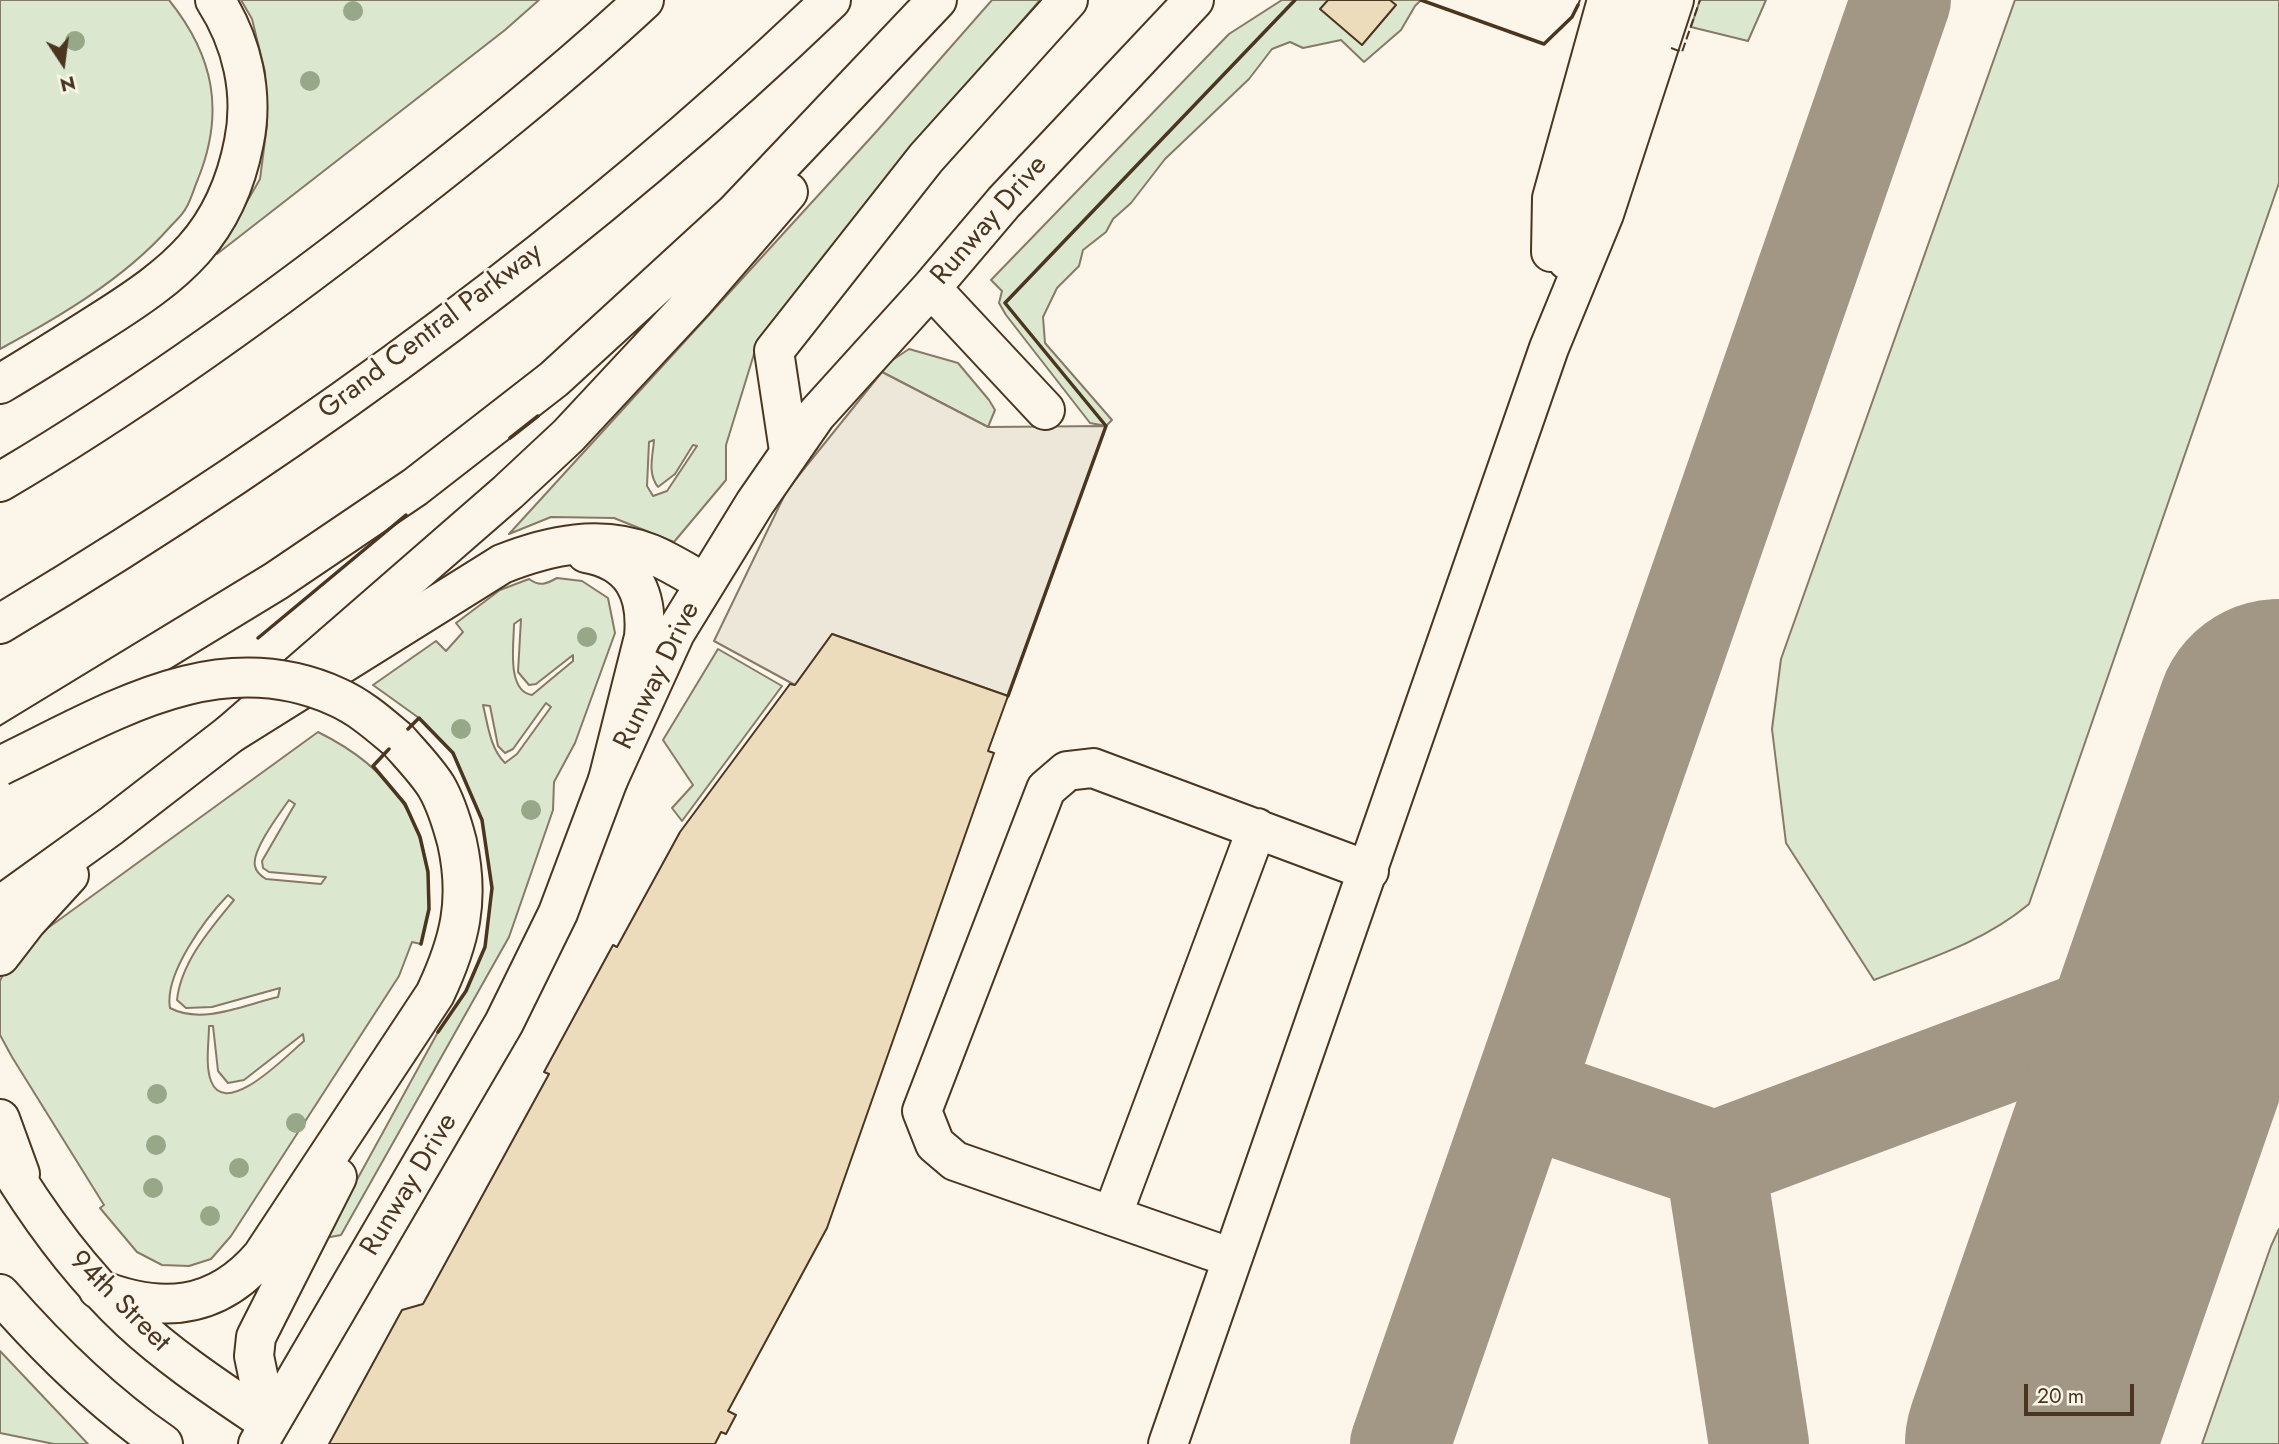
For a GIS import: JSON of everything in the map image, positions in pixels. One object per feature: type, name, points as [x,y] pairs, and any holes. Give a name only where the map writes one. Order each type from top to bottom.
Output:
[{"type":"main road","points":[[0,384],[146,293],[173,272],[193,251],[223,209],[242,157],[248,106],[247,82],[235,38],[215,0]]},
{"type":"main road","points":[[0,482],[65,443],[220,338],[328,260],[538,92],[644,0]]},
{"type":"main road","name":"Grand Central Parkway","points":[[0,624],[129,545],[345,399],[625,184],[725,100],[831,0]]},
{"type":"main road","points":[[0,749],[276,581],[415,487],[554,379],[735,213],[937,0]]},
{"type":"main road","points":[[0,906],[111,826],[230,734],[509,492],[568,436],[745,243],[944,0]]},
{"type":"main road","points":[[789,451],[774,351],[926,158],[1068,0]]},
{"type":"main road","name":"Runway Drive","points":[[263,1433],[504,1023],[558,913],[608,780],[675,633],[789,451],[816,415],[931,288],[1004,202],[1194,0]]},
{"type":"main road","points":[[1549,348],[1552,198],[1607,0]]},
{"type":"main road","points":[[1549,348],[1578,204],[1639,0]]},
{"type":"main road","points":[[1168,1444],[1549,348],[1604,214],[1674,0]]},
{"type":"main road","points":[[931,288],[1045,411]]},
{"type":"main road","points":[[0,472],[65,443]]},
{"type":"main road","points":[[230,734],[502,564],[542,549],[587,543],[629,547],[652,555],[705,583]]},
{"type":"main road","points":[[542,549],[593,554],[615,563],[629,573],[638,585],[646,619],[644,637],[608,780]]},
{"type":"main road","points":[[0,766],[156,693],[200,681],[232,677],[290,681],[327,693],[358,708],[398,740],[421,765],[436,787],[447,809],[460,855],[464,878],[463,901],[455,947],[444,976],[384,1073],[262,1256],[223,1290],[186,1303],[141,1301],[98,1289]]},
{"type":"main road","points":[[1232,1258],[955,1161],[935,1144],[922,1111],[1046,789],[1067,771],[1093,768],[1368,871]]},
{"type":"main road","points":[[0,956],[18,931],[46,903],[111,826]]},
{"type":"main road","points":[[1112,1216],[1257,828]]},
{"type":"main road","points":[[263,1433],[254,1356],[256,1337],[328,1198],[384,1073]]},
{"type":"main road","points":[[0,1119],[36,1211]]},
{"type":"main road","name":"94th Street","points":[[0,1152],[36,1211],[98,1289],[161,1347],[263,1433]]},
{"type":"main road","points":[[0,1294],[31,1330],[88,1383],[163,1444]]},
{"type":"green space","points":[[0,0],[169,0],[196,42],[205,64],[213,108],[206,154],[189,201],[180,216],[132,264],[90,296],[0,349]]},
{"type":"green space","points":[[241,0],[539,0],[505,30],[217,254],[260,179],[267,125],[265,72],[252,19]]},
{"type":"green space","points":[[992,0],[1040,0],[918,141],[758,341],[726,445],[726,480],[674,542],[614,518],[551,517],[509,534],[876,132]],"holes":[[[654,440],[652,470],[658,487],[675,474],[693,445],[697,446],[667,491],[653,496],[647,486],[649,442]]]},
{"type":"green space","points":[[1282,0],[1421,0],[1401,30],[1364,62],[1341,40],[1303,48],[1290,42],[1272,49],[1249,79],[1165,159],[1131,203],[1113,219],[1106,232],[1083,250],[1079,266],[1057,288],[1043,317],[1045,343],[1112,420],[1106,426],[1090,423],[1006,315],[999,303],[1002,291],[991,280],[1229,34]]},
{"type":"green space","points":[[1700,0],[1766,0],[1748,41],[1691,27]]},
{"type":"green space","points":[[2015,0],[2279,0],[2279,183],[2029,904],[1974,939],[1874,980],[1786,843],[1772,729],[1781,659]]},
{"type":"green space","points":[[909,349],[958,363],[995,410],[988,427],[882,372],[891,361]]},
{"type":"green space","points":[[557,578],[582,581],[608,598],[615,633],[575,743],[554,782],[553,810],[509,937],[341,1235],[325,1238],[438,1032],[466,991],[485,947],[492,888],[482,820],[453,753],[419,718],[373,685],[436,641],[446,651],[463,632],[456,623],[500,590],[529,579],[540,584]],"holes":[[[521,619],[518,672],[529,685],[536,684],[573,655],[573,661],[532,695],[524,692],[518,685],[513,665],[514,624]],[[546,703],[551,707],[517,754],[505,763],[493,743],[483,705],[490,706],[498,746],[505,753],[513,749]]]},
{"type":"green space","points":[[718,649],[782,686],[682,821],[672,808],[693,785],[663,740]]},
{"type":"green space","points":[[318,732],[344,746],[386,781],[402,801],[423,849],[429,907],[421,944],[412,942],[399,976],[231,1236],[211,1259],[189,1266],[162,1265],[137,1252],[100,1208],[104,1205],[12,1057],[0,1035],[0,981],[12,954]],"holes":[[[289,800],[295,804],[262,861],[263,868],[269,872],[326,877],[321,884],[266,879],[256,868],[257,851]],[[228,895],[234,900],[191,959],[184,972],[177,1000],[186,1008],[212,1007],[280,988],[278,997],[223,1012],[196,1015],[182,1013],[170,1008],[173,979],[188,948]],[[209,1026],[213,1026],[218,1071],[228,1083],[244,1080],[303,1034],[304,1041],[271,1070],[243,1089],[230,1093],[219,1091],[211,1081],[208,1061]]]},
{"type":"green space","points":[[2279,1229],[2279,1444],[2202,1444],[2271,1246]]},
{"type":"green space","points":[[0,1351],[88,1444],[54,1444],[0,1433]]},
{"type":"shaded area","points":[[882,372],[988,427],[1106,426],[1008,696],[832,634],[795,685],[714,641],[787,490]]},
{"type":"building","points":[[1328,0],[1390,0],[1396,5],[1362,45],[1320,9]]},
{"type":"building","points":[[832,634],[1008,696],[988,751],[994,753],[827,1228],[728,1411],[736,1415],[726,1434],[721,1432],[715,1444],[329,1444],[402,1310],[423,1304],[549,1074],[544,1072],[613,945],[617,947],[680,832],[790,684],[795,685]]},
{"type":"taxiway","points":[[1400,1444],[1901,0]]},
{"type":"taxiway","points":[[1522,1095],[1715,1161],[2279,950]]},
{"type":"taxiway","points":[[2084,1286],[2135,1192],[2181,1120],[2221,1071],[2279,1012]]},
{"type":"taxiway","points":[[1715,1161],[1759,1444]]},
{"type":"runway","points":[[2029,1444],[2279,723]]},
{"type":"fence","points":[[1578,5],[1580,0]]},
{"type":"fence","points":[[1671,48],[1682,52],[1700,0]]},
{"type":"wall","points":[[1008,696],[1106,426],[1005,303],[1295,0]]},
{"type":"wall","points":[[1421,0],[1544,44],[1572,17],[1578,5]]},
{"type":"wall","points":[[510,438],[538,416]]},
{"type":"wall","points":[[258,638],[406,515]]},
{"type":"wall","points":[[408,729],[419,718],[453,753],[482,820],[492,888],[485,947],[466,991],[438,1032]]},
{"type":"wall","points":[[389,749],[373,766],[405,804],[420,837],[428,872],[429,909],[421,944]]}]
